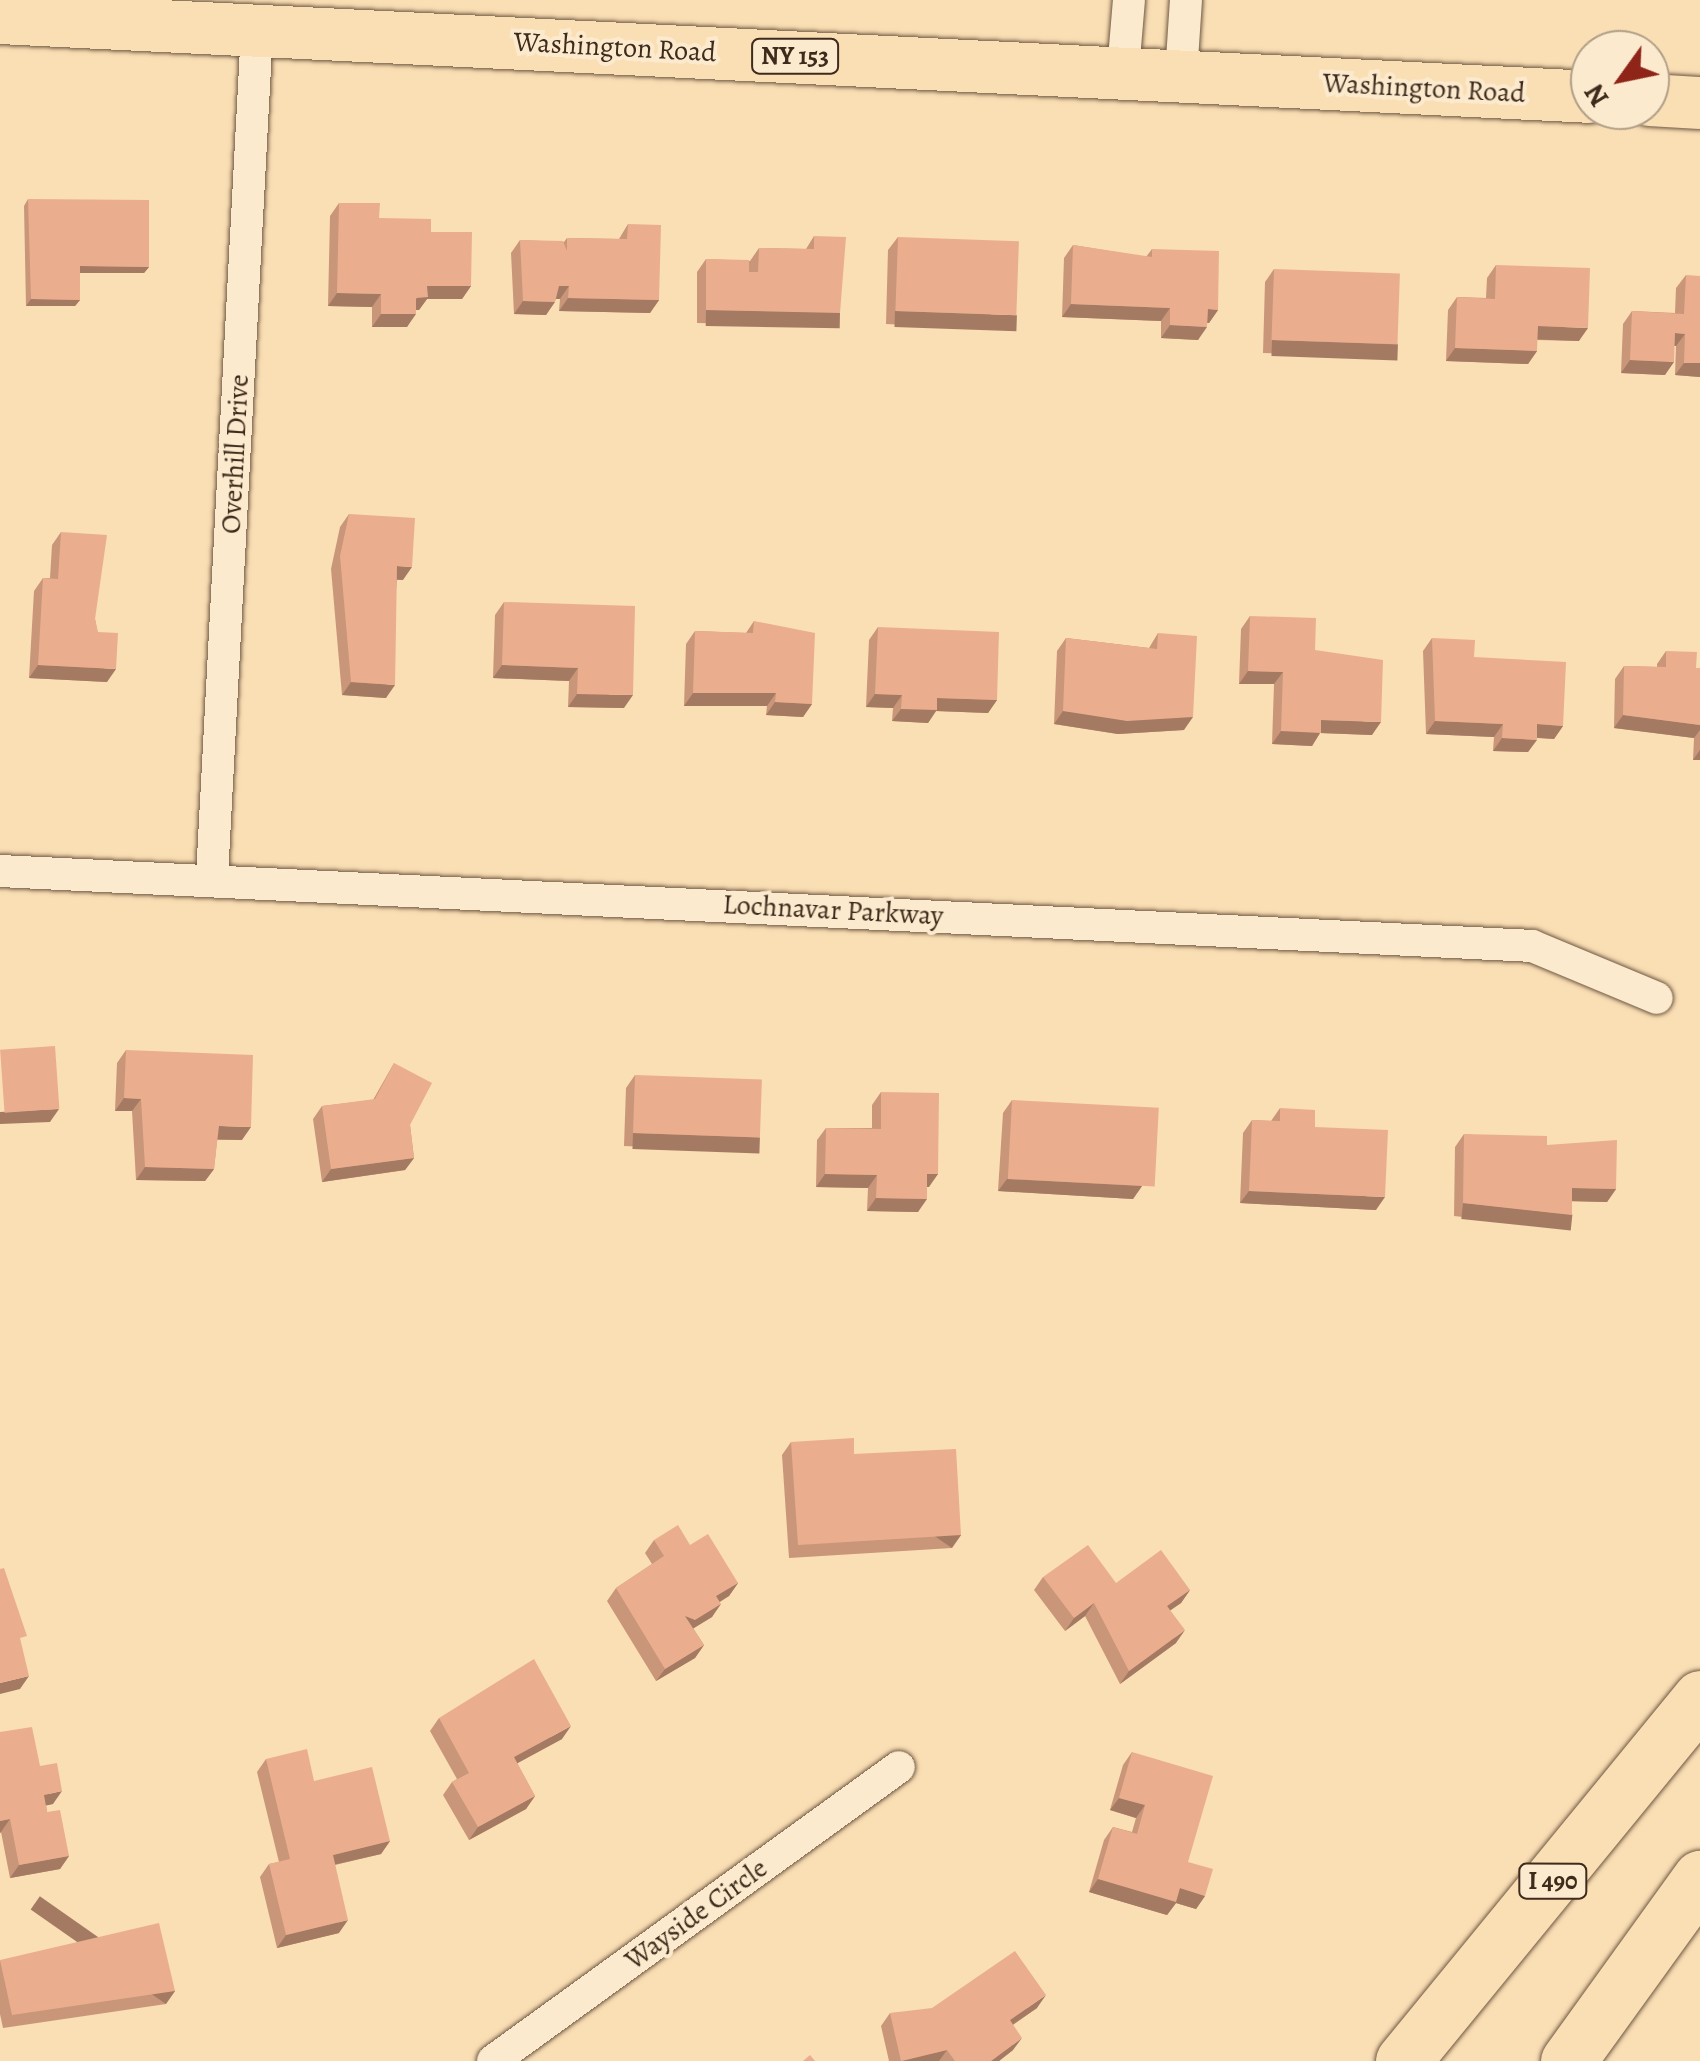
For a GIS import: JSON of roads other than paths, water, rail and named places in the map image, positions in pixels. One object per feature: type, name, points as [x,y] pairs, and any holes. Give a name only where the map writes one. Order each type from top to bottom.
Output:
[{"type":"highway","name":"I 490","points":[[1403,2061],[1700,1698]]},
{"type":"highway","points":[[1568,2061],[1700,1878]]},
{"type":"main road","name":"Washington Road","points":[[0,18],[1570,96]]},
{"type":"main road","points":[[1670,101],[1700,103]]},
{"type":"street","points":[[1123,71],[1129,0]]},
{"type":"street","points":[[1181,75],[1186,0]]},
{"type":"street","name":"Overhill Drive","points":[[212,877],[258,30]]},
{"type":"street","name":"Lochnavar Parkway","points":[[0,871],[212,877],[1532,946],[1656,998]]},
{"type":"street","name":"Wayside Circle","points":[[493,2061],[899,1767]]}]
